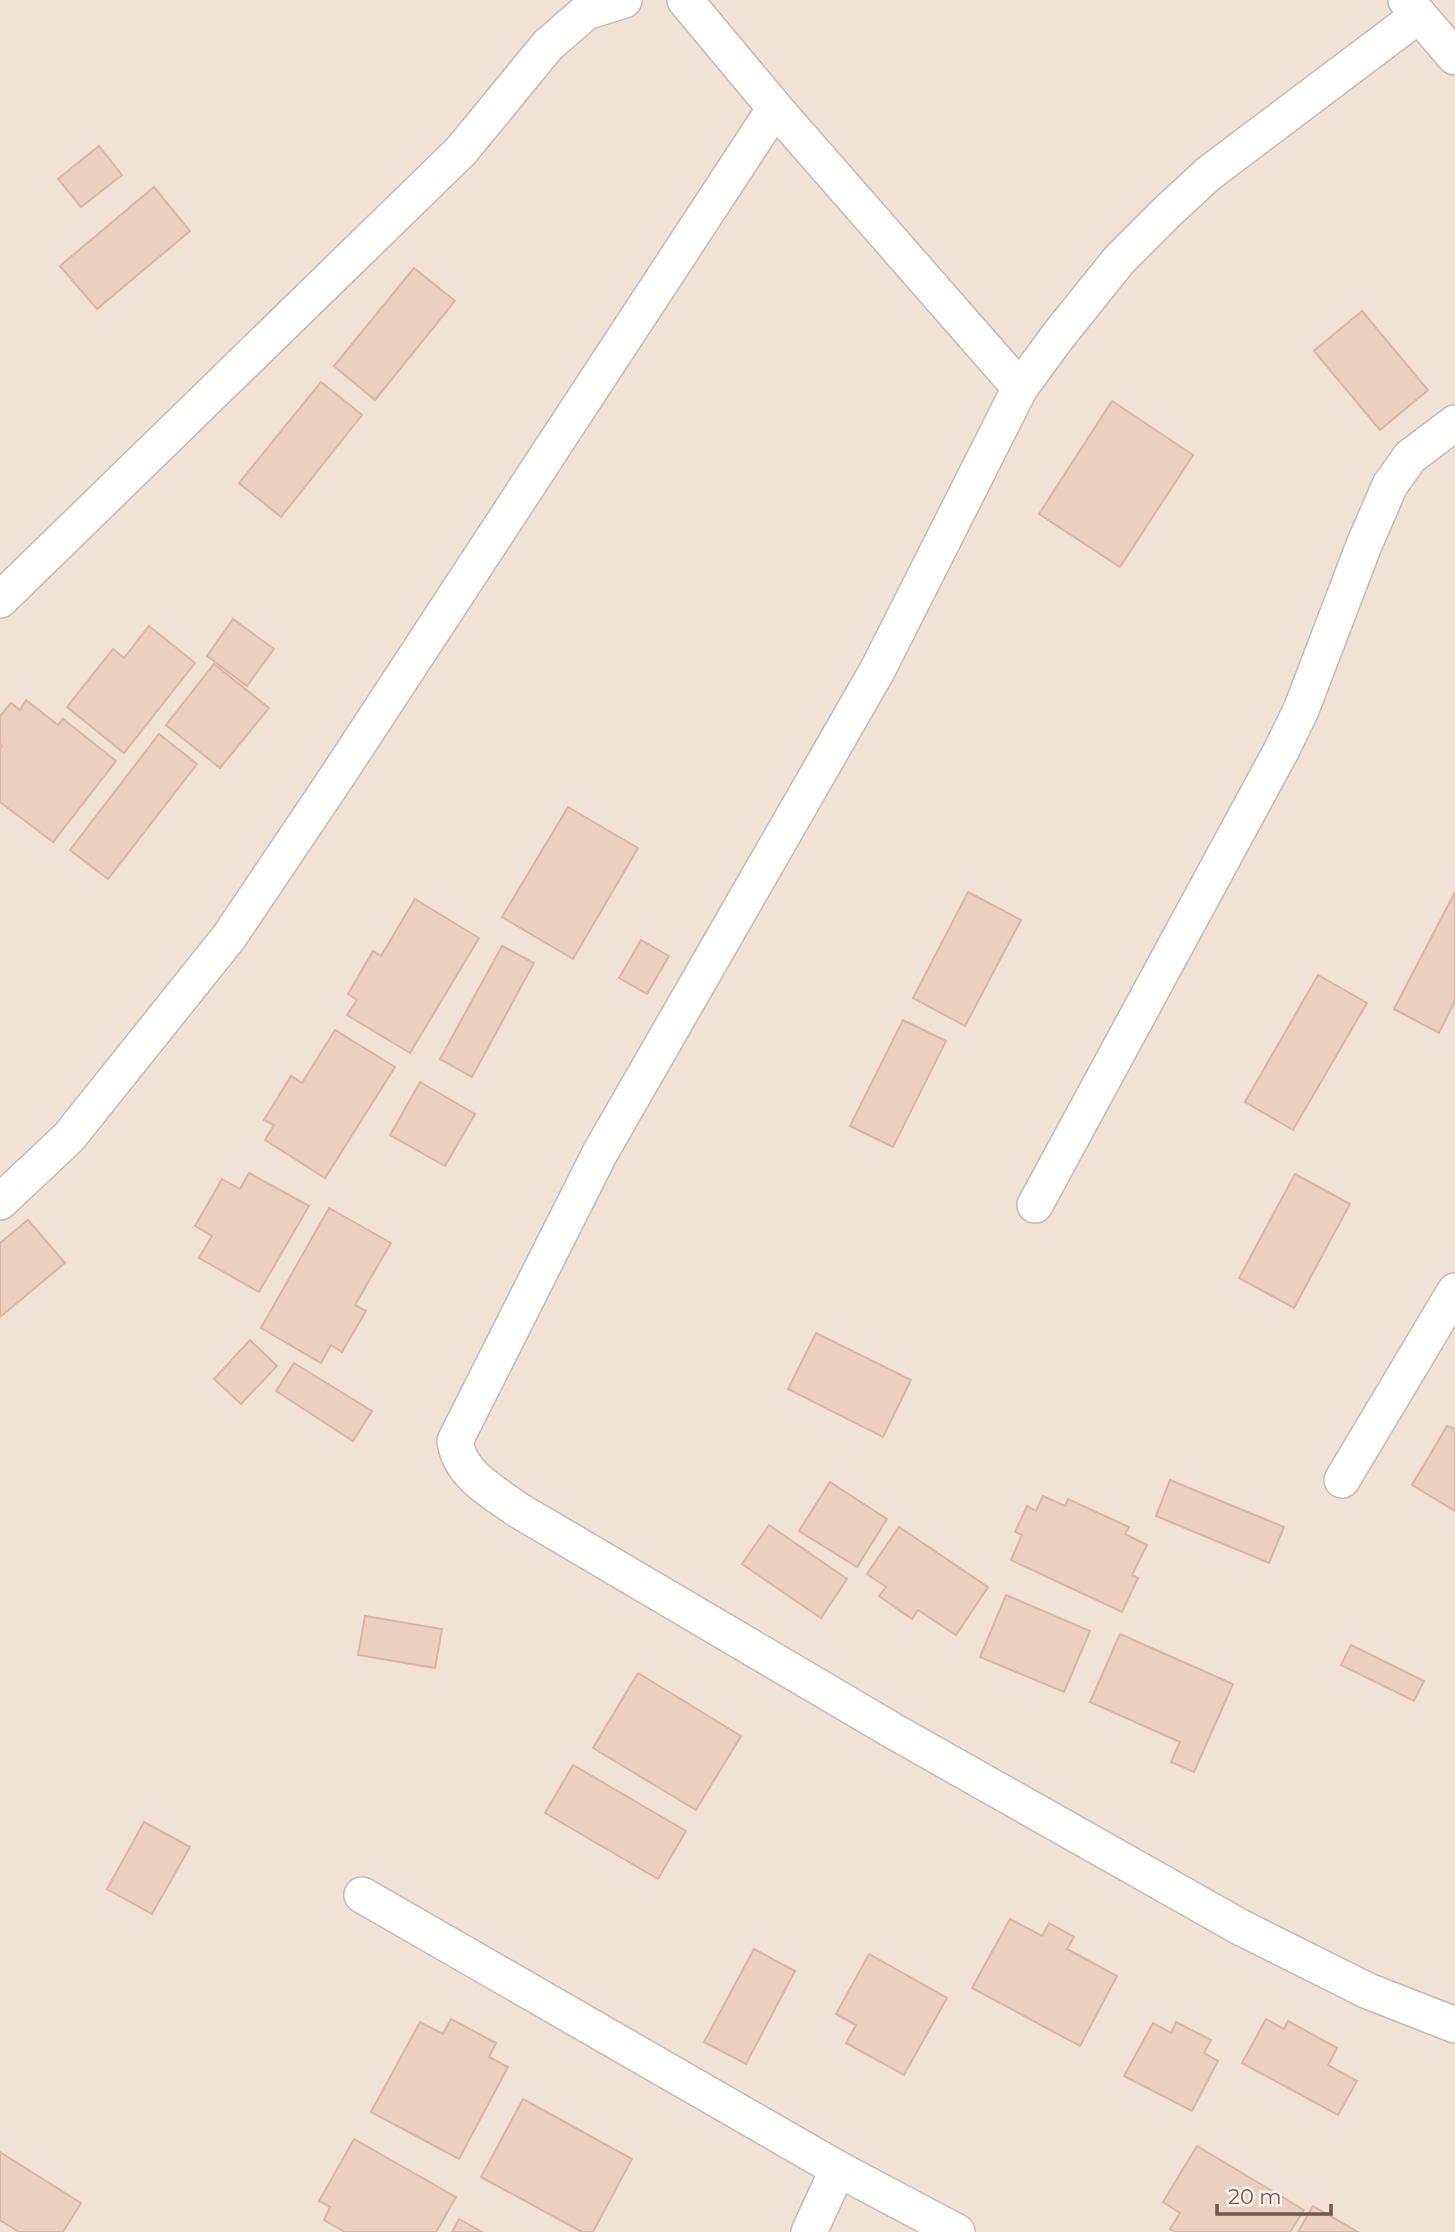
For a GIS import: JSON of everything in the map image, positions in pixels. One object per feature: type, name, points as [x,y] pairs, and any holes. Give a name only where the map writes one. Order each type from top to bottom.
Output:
[{"type":"street","points":[[0,600],[461,150],[548,46],[586,12],[624,0]]},
{"type":"street","points":[[685,0],[775,108],[1020,388]]},
{"type":"street","points":[[1454,54],[1412,8],[1208,174],[1166,213],[1119,260],[1020,388],[877,671],[600,1153],[455,1441],[457,1455],[470,1474],[518,1510],[895,1732],[1240,1927],[1368,1991],[1455,2025]]},
{"type":"street","points":[[0,1202],[69,1138],[229,937],[775,108]]},
{"type":"street","points":[[1035,1205],[1281,751],[1301,710],[1364,545],[1390,485],[1410,457],[1455,423]]},
{"type":"street","points":[[1342,1480],[1455,1292]]},
{"type":"street","points":[[362,1895],[838,2169],[957,2232]]},
{"type":"street","points":[[808,2232],[838,2169]]},
{"type":"shaded area","points":[[0,0],[1455,0],[1455,2232],[0,2232]]},
{"type":"building","points":[[99,146],[122,175],[81,207],[58,179]]},
{"type":"building","points":[[154,187],[190,231],[97,309],[60,266]]},
{"type":"building","points":[[414,268],[455,301],[375,400],[334,366]]},
{"type":"building","points":[[1362,311],[1428,390],[1380,430],[1314,351]]},
{"type":"building","points":[[321,382],[362,415],[281,517],[239,483]]},
{"type":"building","points":[[1112,401],[1193,455],[1120,567],[1039,514]]},
{"type":"building","points":[[233,619],[274,649],[247,686],[207,656]]},
{"type":"building","points":[[149,626],[195,663],[124,753],[67,707],[113,649],[124,658]]},
{"type":"building","points":[[214,664],[269,708],[220,768],[166,725]]},
{"type":"building","points":[[26,700],[58,725],[63,719],[116,761],[53,842],[0,802],[0,716],[11,703],[20,710]]},
{"type":"building","points":[[159,734],[197,764],[108,879],[70,850]]},
{"type":"building","points":[[568,807],[638,848],[573,959],[502,917]]},
{"type":"building","points":[[968,892],[1021,920],[965,1026],[913,998]]},
{"type":"building","points":[[1455,892],[1455,1001],[1439,1033],[1394,1009]]},
{"type":"building","points":[[415,899],[479,938],[410,1053],[347,1015],[357,1000],[348,994],[373,951],[381,956]]},
{"type":"building","points":[[641,940],[669,956],[647,994],[619,978]]},
{"type":"building","points":[[502,946],[534,963],[472,1077],[440,1059]]},
{"type":"building","points":[[1318,975],[1367,1003],[1293,1130],[1245,1102]]},
{"type":"building","points":[[903,1020],[946,1041],[893,1147],[850,1126]]},
{"type":"building","points":[[335,1030],[395,1067],[325,1178],[265,1140],[274,1125],[264,1120],[291,1076],[302,1083]]},
{"type":"building","points":[[420,1082],[475,1114],[445,1166],[390,1135]]},
{"type":"building","points":[[249,1173],[309,1206],[259,1292],[199,1258],[212,1236],[195,1226],[222,1179],[240,1189]]},
{"type":"building","points":[[1295,1174],[1350,1204],[1294,1308],[1239,1278]]},
{"type":"building","points":[[329,1208],[391,1243],[355,1305],[366,1311],[342,1352],[331,1345],[321,1363],[261,1328]]},
{"type":"building","points":[[28,1220],[65,1263],[0,1317],[0,1243]]},
{"type":"building","points":[[816,1333],[911,1380],[883,1437],[788,1389]]},
{"type":"building","points":[[250,1340],[277,1366],[241,1404],[214,1379]]},
{"type":"building","points":[[294,1363],[372,1411],[353,1441],[276,1391]]},
{"type":"building","points":[[1447,1426],[1455,1429],[1455,1511],[1412,1485]]},
{"type":"building","points":[[1170,1480],[1284,1527],[1269,1563],[1156,1516]]},
{"type":"building","points":[[830,1482],[887,1519],[857,1567],[799,1531]]},
{"type":"building","points":[[1043,1496],[1065,1506],[1068,1499],[1129,1527],[1125,1534],[1147,1545],[1132,1575],[1138,1578],[1122,1612],[1011,1560],[1022,1535],[1015,1532],[1027,1506],[1036,1511]]},
{"type":"building","points":[[769,1525],[847,1579],[821,1618],[742,1564]]},
{"type":"building","points":[[899,1527],[988,1587],[956,1635],[918,1610],[912,1619],[879,1596],[886,1587],[867,1574]]},
{"type":"building","points":[[1006,1595],[1090,1631],[1064,1692],[980,1657]]},
{"type":"building","points":[[365,1616],[442,1629],[435,1668],[358,1655]]},
{"type":"building","points":[[1120,1634],[1233,1684],[1194,1772],[1171,1762],[1180,1742],[1090,1702]]},
{"type":"building","points":[[1351,1645],[1424,1681],[1414,1701],[1341,1665]]},
{"type":"building","points":[[638,1673],[741,1736],[696,1810],[593,1748]]},
{"type":"building","points":[[573,1765],[686,1831],[658,1879],[545,1813]]},
{"type":"building","points":[[144,1822],[190,1847],[152,1914],[107,1889]]},
{"type":"building","points":[[1010,1919],[1042,1936],[1049,1923],[1074,1937],[1067,1949],[1117,1976],[1080,2046],[972,1988]]},
{"type":"building","points":[[754,1949],[795,1971],[746,2064],[704,2042]]},
{"type":"building","points":[[869,1954],[947,1998],[904,2075],[846,2043],[856,2025],[836,2014]]},
{"type":"building","points":[[451,2019],[496,2043],[489,2057],[508,2067],[459,2159],[371,2112],[420,2022],[443,2034]]},
{"type":"building","points":[[1266,2019],[1284,2029],[1288,2021],[1337,2048],[1328,2065],[1357,2081],[1338,2115],[1242,2063]]},
{"type":"building","points":[[1176,2022],[1211,2040],[1204,2053],[1218,2061],[1192,2111],[1124,2076],[1153,2023],[1171,2033]]},
{"type":"building","points":[[523,2099],[632,2159],[593,2232],[582,2232],[481,2177]]},
{"type":"building","points":[[354,2139],[456,2197],[436,2232],[345,2232],[324,2220],[330,2207],[319,2201]]},
{"type":"building","points":[[1197,2146],[1304,2210],[1290,2232],[1175,2232],[1170,2229],[1180,2213],[1163,2202]]},
{"type":"building","points":[[0,2152],[81,2203],[63,2232],[19,2232],[0,2220]]},
{"type":"building","points":[[1313,2206],[1358,2232],[1298,2232]]},
{"type":"building","points":[[459,2219],[482,2232],[452,2232]]}]
